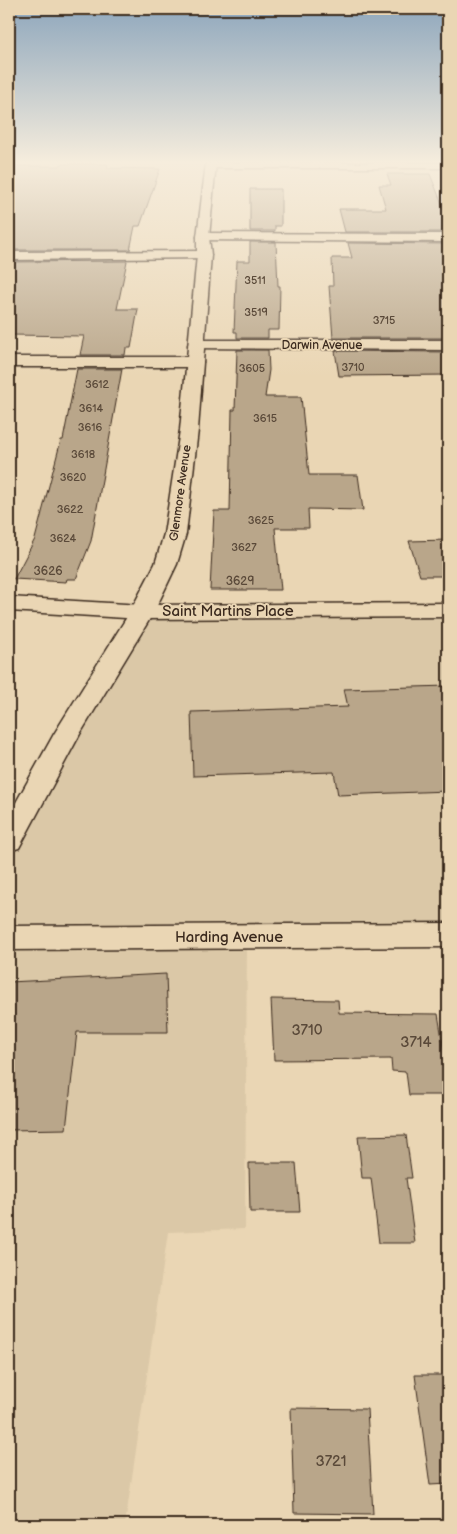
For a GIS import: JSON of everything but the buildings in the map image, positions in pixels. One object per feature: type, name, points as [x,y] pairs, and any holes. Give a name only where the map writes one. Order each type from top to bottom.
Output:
[{"type":"street","name":"Glenmore Avenue","points":[[9,841],[67,734],[142,612],[166,564],[176,534],[189,426],[204,235]]},
{"type":"street","points":[[9,256],[203,246],[448,238]]},
{"type":"street","name":"Darwin Avenue","points":[[9,362],[448,344]]},
{"type":"street","name":"Saint Martins Place","points":[[9,604],[142,612],[448,610]]},
{"type":"street","name":"Harding Avenue","points":[[9,938],[448,935]]},
{"type":"shaded area","points":[[448,610],[448,935],[247,937],[245,1229],[168,1232],[125,1525],[9,1525],[9,841],[67,734],[142,612]]}]
